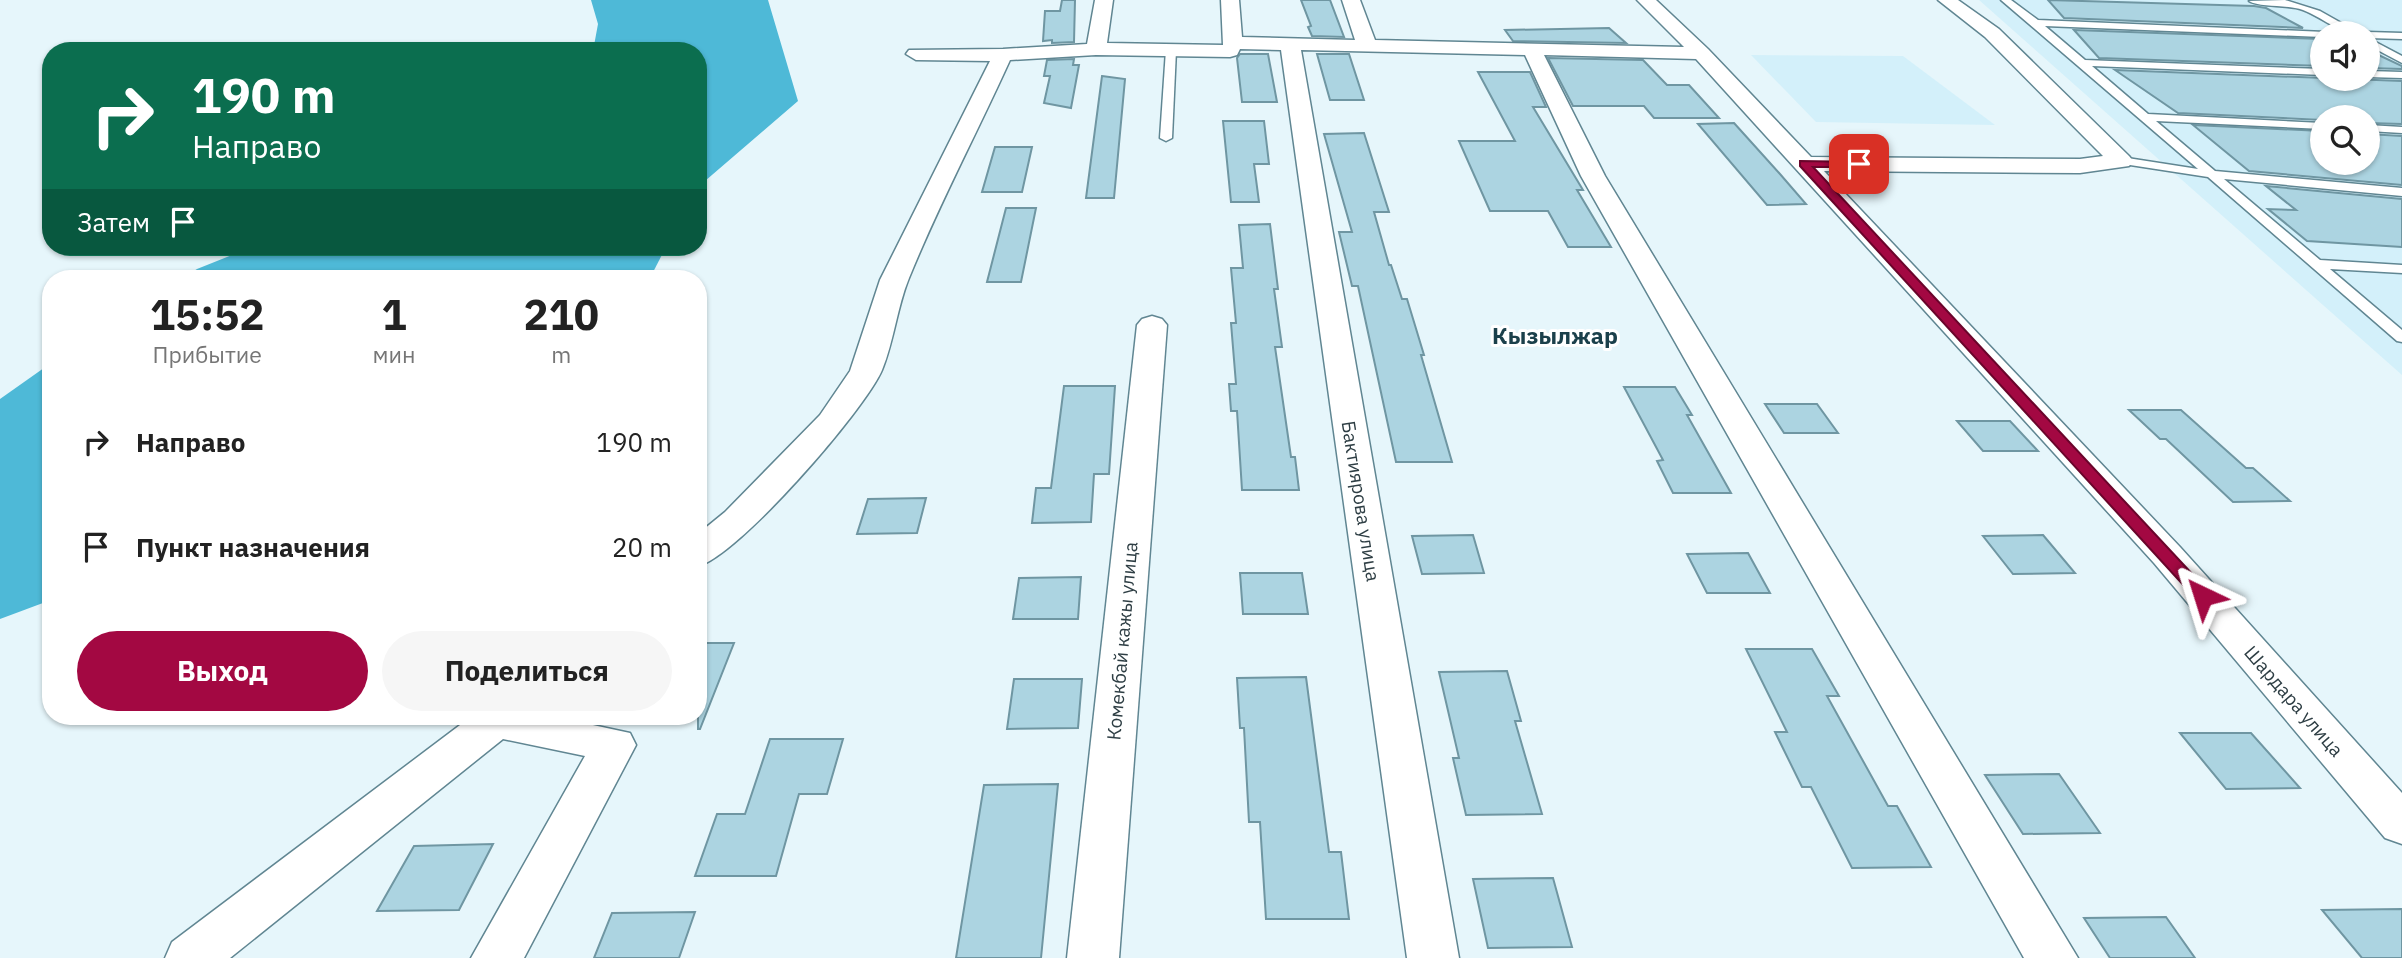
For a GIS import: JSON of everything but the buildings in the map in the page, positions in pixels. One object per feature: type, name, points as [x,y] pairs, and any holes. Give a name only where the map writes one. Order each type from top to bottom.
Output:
[{"type":"street","points":[[1096,49],[1104,0]]},
{"type":"street","points":[[916,54],[1003,55],[1096,49],[1230,51],[1233,43],[1230,0]]},
{"type":"street","points":[[1351,0],[1367,46]]},
{"type":"street","name":"Шардара улица","points":[[1646,0],[1701,53],[2167,555],[2402,825]]},
{"type":"street","points":[[1947,0],[1992,33],[2121,161]]},
{"type":"street","points":[[1233,43],[1701,53]]},
{"type":"street","name":"Бактиярова улица","points":[[1290,44],[1433,958]]},
{"type":"street","points":[[1532,50],[1593,176],[2052,958]]},
{"type":"street","points":[[707,546],[738,520],[832,422],[866,372],[894,280],[1003,55]]},
{"type":"street","points":[[1804,164],[2080,166],[2121,161]]},
{"type":"street","name":"Комекбай кажы улица","points":[[1093,958],[1152,325]]},
{"type":"street","points":[[191,958],[490,725]]},
{"type":"street","points":[[496,958],[614,744],[530,725]]},
{"type":"lane","points":[[2006,0],[2402,338]]},
{"type":"lane","points":[[2253,0],[2287,13],[2332,21]]},
{"type":"lane","points":[[2036,23],[2310,34]]},
{"type":"lane","points":[[2380,35],[2402,36]]},
{"type":"lane","points":[[2380,48],[2402,60]]},
{"type":"lane","points":[[1166,138],[1171,50]]},
{"type":"lane","points":[[2082,63],[2310,72]]},
{"type":"lane","points":[[2380,74],[2402,75]]},
{"type":"lane","points":[[2145,117],[2310,125]]},
{"type":"lane","points":[[2380,129],[2402,130]]},
{"type":"lane","points":[[2121,161],[2211,174],[2402,192]]},
{"type":"lane","points":[[2316,264],[2402,269]]},
{"type":"shaded area","points":[[1979,0],[2402,0],[2402,375]]},
{"type":"shaded area","points":[[1751,55],[1903,56],[1995,125],[1816,122]]},
{"type":"water","points":[[591,0],[768,0],[798,101],[707,179],[707,42],[595,42],[598,24]]},
{"type":"water","points":[[230,256],[661,256],[654,270],[197,269]]},
{"type":"water","points":[[42,369],[42,603],[0,619],[0,399]]},
{"type":"district","name":"Кызылжар","points":[[1555,335]]},
{"type":"route","points":[[1859,164],[1804,164],[2203,596]]}]
